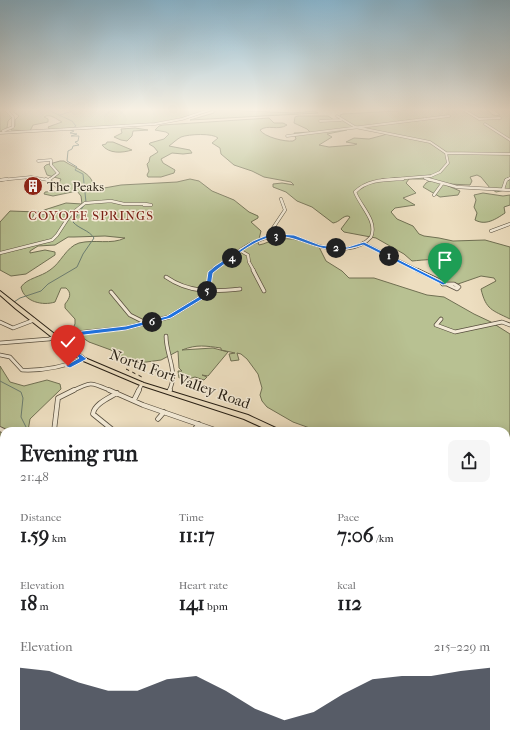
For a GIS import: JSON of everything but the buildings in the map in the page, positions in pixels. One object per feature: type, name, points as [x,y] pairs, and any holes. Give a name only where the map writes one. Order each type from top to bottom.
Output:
[{"type":"main road","name":"North Fort Valley Road","points":[[0,292],[83,359],[142,384],[246,417],[267,427]]},
{"type":"street","points":[[436,145],[446,153],[510,154]]},
{"type":"street","points":[[0,343],[55,337],[65,334],[126,328],[169,317],[206,293],[209,286],[211,272],[254,242],[267,237],[278,235],[294,236],[319,246],[335,248],[349,248],[363,243],[372,235],[372,230],[363,206],[356,195],[356,189],[374,182],[424,177],[438,173],[448,163],[446,153]]},
{"type":"street","points":[[38,161],[51,160],[51,165],[58,173],[49,180]]},
{"type":"street","points":[[0,180],[28,177],[53,181],[59,188]]},
{"type":"street","points":[[424,177],[442,184],[466,189],[510,190]]},
{"type":"street","points":[[503,189],[506,180],[510,178]]},
{"type":"street","points":[[434,195],[442,184]]},
{"type":"street","points":[[267,237],[285,210],[281,199]]},
{"type":"street","points":[[0,253],[52,240],[59,234],[60,230],[72,213],[85,203],[111,201],[124,204],[145,204]]},
{"type":"street","points":[[34,218],[36,214],[45,212],[59,211],[72,213]]},
{"type":"street","points":[[491,232],[510,224]]},
{"type":"street","points":[[363,243],[445,284]]},
{"type":"street","points":[[241,251],[248,255],[249,262],[264,291]]},
{"type":"street","points":[[166,277],[176,284],[188,289],[206,293],[240,289]]},
{"type":"street","points":[[111,292],[130,315],[146,324]]},
{"type":"street","points":[[442,319],[436,324],[455,332],[502,322],[510,325]]},
{"type":"street","points":[[0,322],[12,329],[34,320]]},
{"type":"street","points":[[166,336],[165,345],[174,366],[174,378],[169,392]]},
{"type":"street","points":[[0,355],[10,357],[22,370],[36,371],[68,366],[83,359]]},
{"type":"street","points":[[54,427],[58,398],[86,384],[93,383],[164,412],[207,427]]},
{"type":"street","points":[[134,400],[142,384]]},
{"type":"street","points":[[109,427],[93,414],[93,411],[96,406],[117,393]]},
{"type":"street","points":[[158,419],[164,412]]},
{"type":"green space","points":[[102,145],[120,145],[132,150],[120,152],[105,148]]},
{"type":"green space","points":[[151,145],[170,145],[169,146],[190,150],[192,153],[172,153],[161,159],[163,163],[175,170],[174,173],[161,177],[148,177],[147,175],[149,171],[147,164],[150,157],[158,152]]},
{"type":"green space","points":[[215,145],[319,145],[329,147],[353,145],[510,145],[510,189],[496,192],[477,175],[470,177],[472,181],[470,185],[446,185],[460,191],[458,195],[440,197],[423,187],[431,180],[430,179],[409,179],[406,183],[416,193],[403,198],[415,205],[395,208],[391,212],[397,219],[413,226],[419,234],[424,236],[453,241],[485,240],[510,247],[510,319],[491,308],[483,296],[481,289],[496,281],[494,278],[481,276],[458,284],[442,286],[439,283],[448,276],[453,265],[449,262],[438,260],[412,261],[404,254],[376,238],[344,232],[341,229],[350,217],[346,216],[333,223],[312,207],[297,201],[286,192],[273,187],[273,184],[282,183],[294,185],[291,182],[264,177],[234,165],[221,154],[220,148]]},
{"type":"green space","points":[[64,161],[83,171],[90,178],[93,187],[91,188],[93,190],[121,185],[177,182],[190,179],[199,181],[212,191],[234,200],[249,212],[258,216],[258,218],[251,222],[261,231],[258,243],[259,245],[273,240],[287,239],[298,240],[314,245],[319,247],[326,261],[342,271],[349,278],[374,278],[427,295],[444,297],[491,322],[510,334],[510,427],[307,427],[293,422],[267,407],[262,401],[260,395],[262,388],[258,374],[247,359],[241,354],[237,353],[239,360],[231,361],[229,354],[235,353],[221,350],[221,348],[197,346],[182,350],[213,348],[228,352],[208,376],[202,375],[207,377],[204,380],[195,377],[188,379],[186,376],[179,378],[178,371],[182,371],[179,368],[178,351],[161,360],[139,363],[122,358],[111,350],[89,342],[74,332],[73,328],[75,319],[65,308],[65,304],[70,296],[66,288],[61,288],[55,302],[40,303],[35,302],[26,296],[21,287],[30,280],[54,267],[74,245],[85,242],[114,241],[125,238],[105,236],[68,237],[55,245],[38,246],[30,251],[30,253],[45,250],[55,252],[55,255],[26,274],[11,276],[0,270],[0,222],[10,211],[38,212],[66,203],[82,204],[81,196],[77,191],[53,196],[44,194],[45,192],[57,191],[61,179],[47,175],[44,167],[46,165]]},
{"type":"green space","points":[[483,193],[503,196],[510,195],[510,205],[504,207],[505,213],[487,222],[479,222],[475,220],[477,213],[474,207],[476,200],[474,195]]},
{"type":"green space","points":[[0,366],[10,382],[24,386],[47,380],[60,384],[61,389],[30,419],[29,427],[0,427]]},
{"type":"waterway","points":[[79,145],[73,146],[72,149],[68,151],[67,161],[77,167],[75,170],[83,174],[86,202]]},
{"type":"waterway","points":[[14,302],[20,298],[41,291],[48,284],[77,267],[83,254],[94,238],[73,222],[84,205]]},
{"type":"waterway","points":[[0,381],[21,392],[23,398],[21,417],[26,427]]},
{"type":"railway","points":[[126,369],[144,378]]},
{"type":"place","name":"The Peaks","points":[[33,186]]},
{"type":"district","name":"COYOTE SPRINGS","points":[[91,215]]},
{"type":"route","points":[[68,366],[83,359],[55,337],[65,334],[126,328],[169,317],[184,309],[206,293],[209,286],[211,272],[254,242],[267,237],[278,235],[294,236],[326,248],[349,248],[363,243],[410,268],[445,284]]}]
